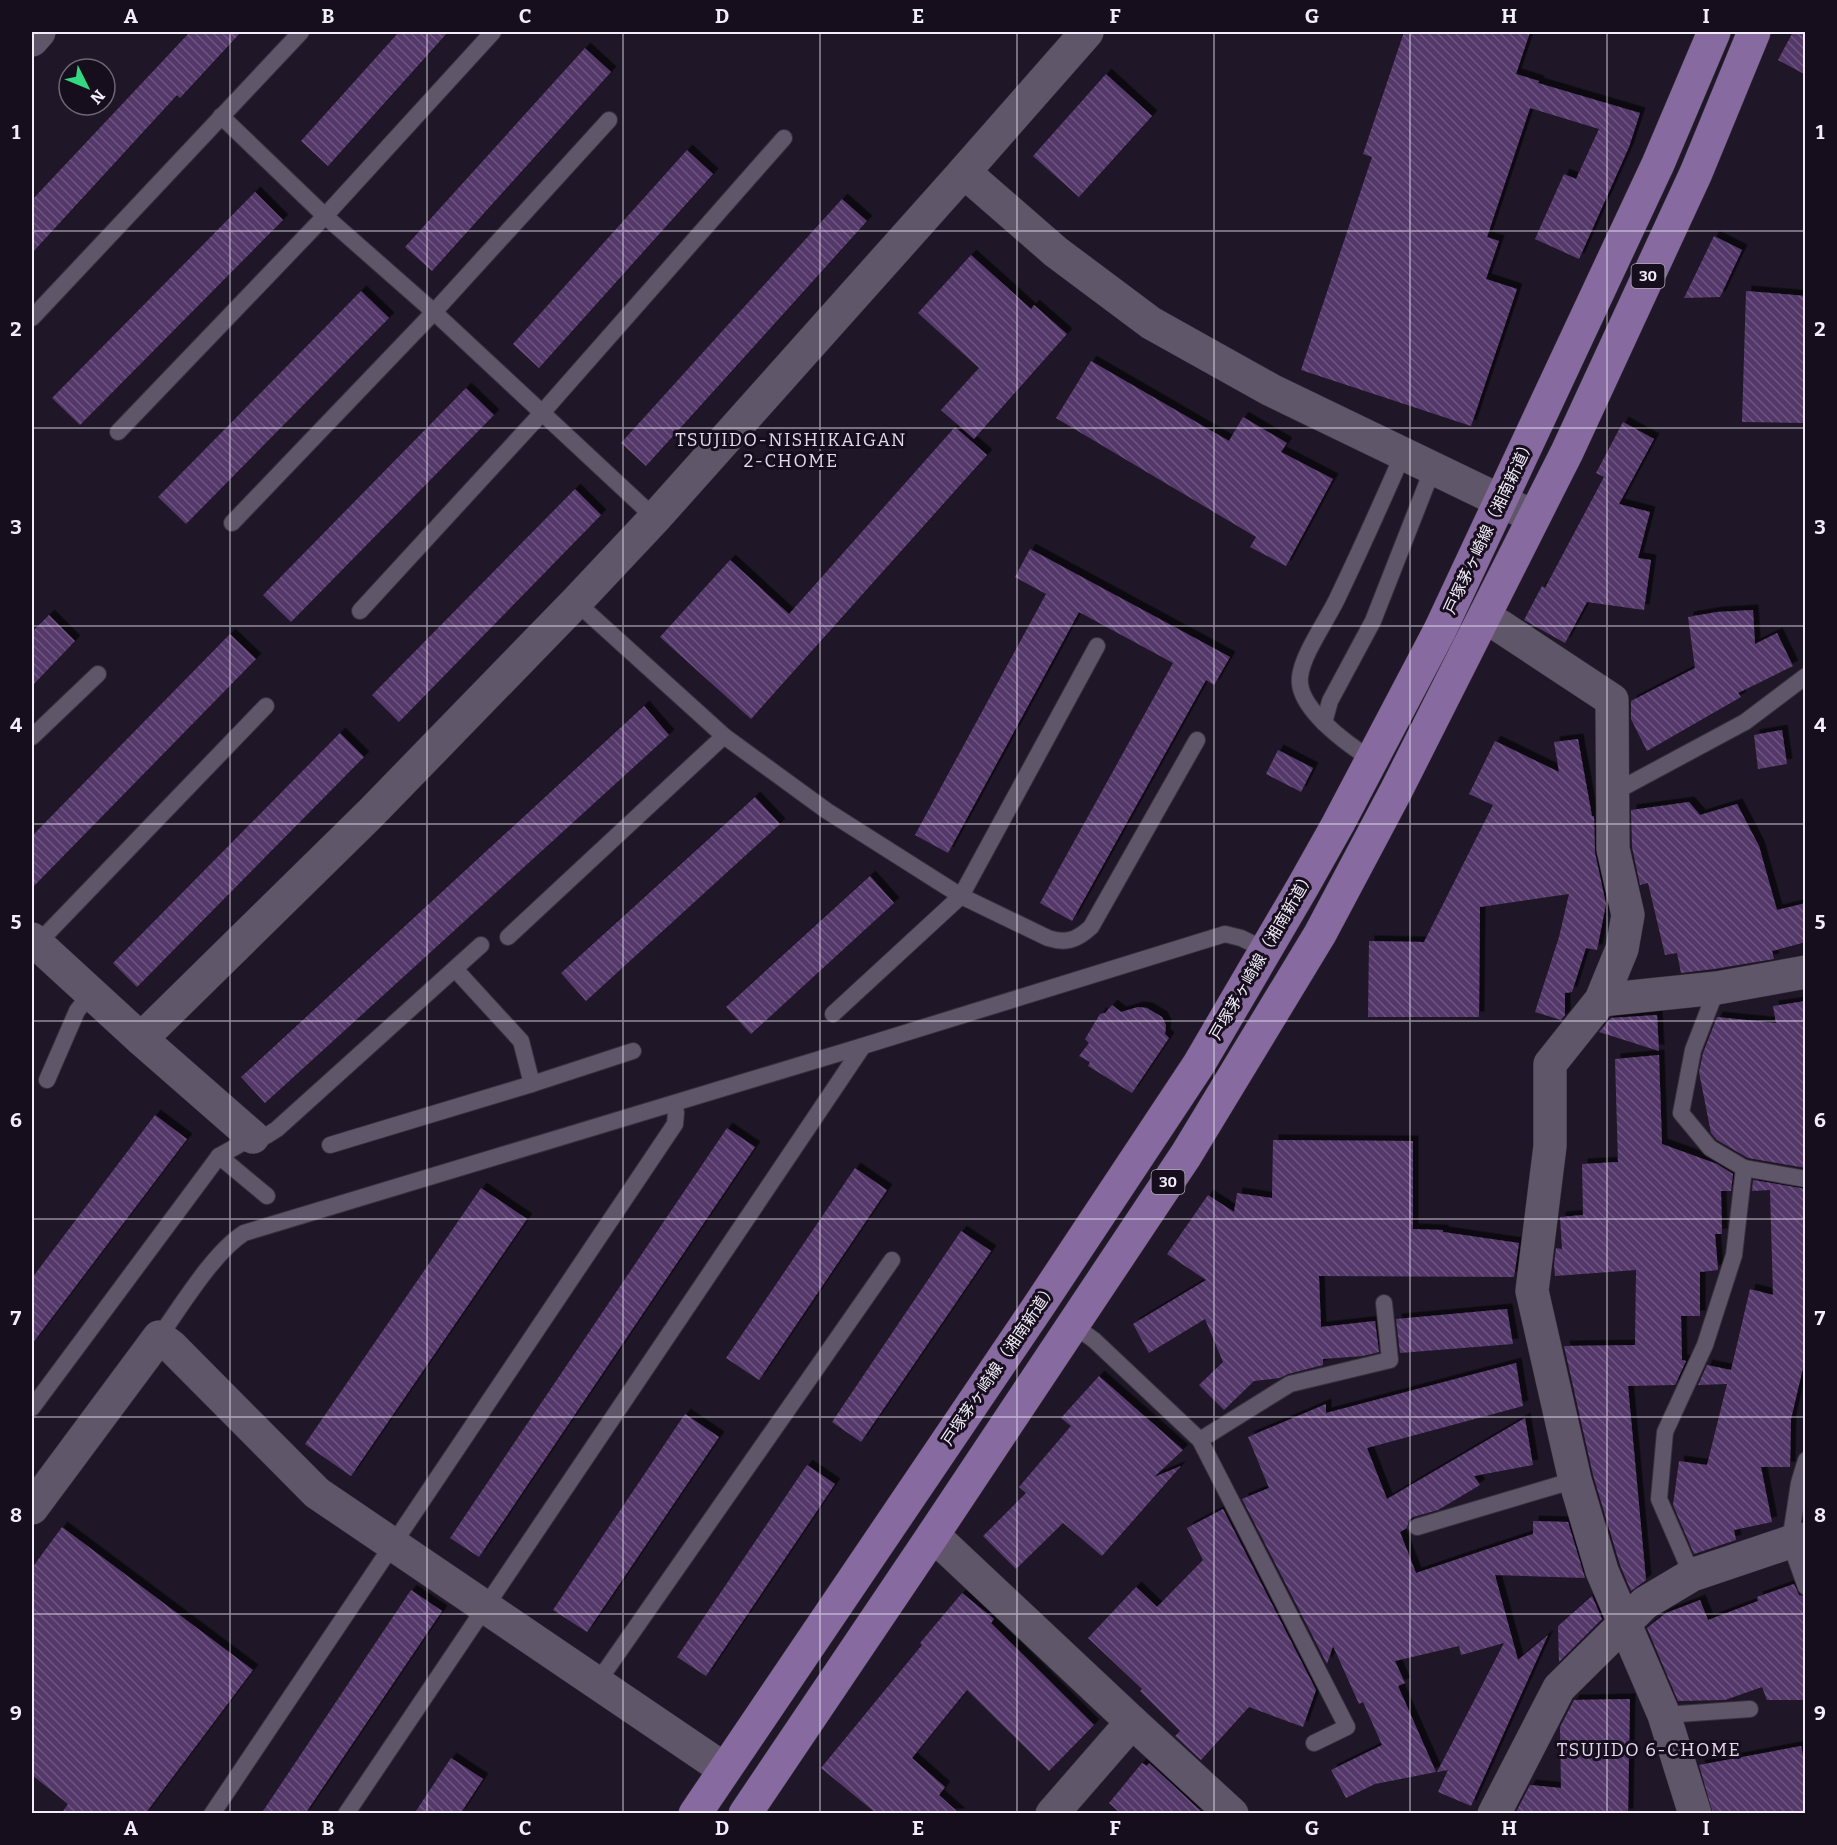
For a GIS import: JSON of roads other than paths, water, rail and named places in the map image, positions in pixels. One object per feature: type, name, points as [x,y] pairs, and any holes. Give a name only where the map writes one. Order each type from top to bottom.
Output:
[{"type":"main road","name":"戸塚茅ヶ崎線（湘南新道）","points":[[695,1814],[1040,1304],[1199,1064],[1266,950],[1338,824],[1440,630],[1658,164],[1714,32]]},
{"type":"main road","name":"戸塚茅ヶ崎線（湘南新道）","points":[[745,1814],[1185,1155],[1320,933],[1396,791],[1567,452],[1696,173],[1754,32]]},
{"type":"street","points":[[32,40],[39,32]]},
{"type":"street","points":[[141,1039],[371,813],[655,518],[1087,32]]},
{"type":"street","points":[[964,172],[1056,252],[1151,323],[1271,390],[1534,517]]},
{"type":"street","points":[[1484,618],[1500,626],[1612,700],[1611,794],[1614,849],[1628,915],[1622,949],[1601,999],[1550,1064],[1550,1146],[1532,1291],[1575,1480],[1602,1571],[1664,1714],[1695,1814]]},
{"type":"street","points":[[34,941],[253,1137]]},
{"type":"street","points":[[1601,999],[1717,988],[1806,972]]},
{"type":"street","points":[[32,1508],[159,1336],[317,1493],[724,1769]]},
{"type":"street","points":[[933,1535],[1232,1814]]},
{"type":"street","points":[[1494,1814],[1559,1688],[1645,1604],[1692,1575],[1798,1540]]},
{"type":"street","points":[[1052,1814],[1132,1722]]},
{"type":"lane","points":[[32,318],[301,32]]},
{"type":"lane","points":[[118,432],[325,216],[494,32]]},
{"type":"lane","points":[[221,116],[325,216],[434,312],[655,518]]},
{"type":"lane","points":[[232,523],[434,312],[609,120]]},
{"type":"lane","points":[[360,611],[541,414],[784,138]]},
{"type":"lane","points":[[1372,760],[1324,723],[1306,702],[1299,678],[1403,454]]},
{"type":"lane","points":[[1324,723],[1330,700],[1373,621],[1433,468]]},
{"type":"lane","points":[[576,602],[724,736],[827,812],[961,896],[1047,938],[1060,942],[1072,941],[1081,937],[1091,927],[1197,740]]},
{"type":"lane","points":[[833,1014],[961,896],[1097,646]]},
{"type":"lane","points":[[32,737],[98,674]]},
{"type":"lane","points":[[1611,794],[1745,722],[1806,676]]},
{"type":"lane","points":[[34,941],[266,706]]},
{"type":"lane","points":[[508,937],[724,736]]},
{"type":"lane","points":[[159,1336],[220,1254],[232,1241],[244,1233],[1225,934],[1241,938],[1266,950]]},
{"type":"lane","points":[[32,1408],[219,1156],[253,1137],[266,1136],[277,1129],[481,945]]},
{"type":"lane","points":[[455,969],[521,1041],[532,1084]]},
{"type":"lane","points":[[1717,988],[1693,1050],[1681,1113],[1710,1148],[1744,1168],[1806,1179]]},
{"type":"lane","points":[[47,1080],[77,1011],[91,993]]},
{"type":"lane","points":[[346,1814],[863,1046]]},
{"type":"lane","points":[[330,1145],[633,1051]]},
{"type":"lane","points":[[212,1814],[675,1124],[676,1112]]},
{"type":"lane","points":[[219,1156],[267,1196]]},
{"type":"lane","points":[[1692,1575],[1659,1498],[1665,1432],[1705,1345],[1734,1255],[1744,1168]]},
{"type":"lane","points":[[597,1683],[892,1260]]},
{"type":"lane","points":[[1200,1440],[1290,1384],[1390,1360],[1384,1303]]},
{"type":"lane","points":[[1073,1325],[1094,1341],[1200,1440],[1347,1726],[1314,1743]]},
{"type":"lane","points":[[1806,1460],[1799,1483],[1798,1540],[1806,1587]]},
{"type":"lane","points":[[1417,1527],[1575,1480]]},
{"type":"lane","points":[[1664,1714],[1750,1709]]},
{"type":"district","name":"TSUJIDO-NISHIKAIGAN 2-CHOME","points":[[791,450]]},
{"type":"district","name":"TSUJIDO 6-CHOME","points":[[1649,1750]]}]
